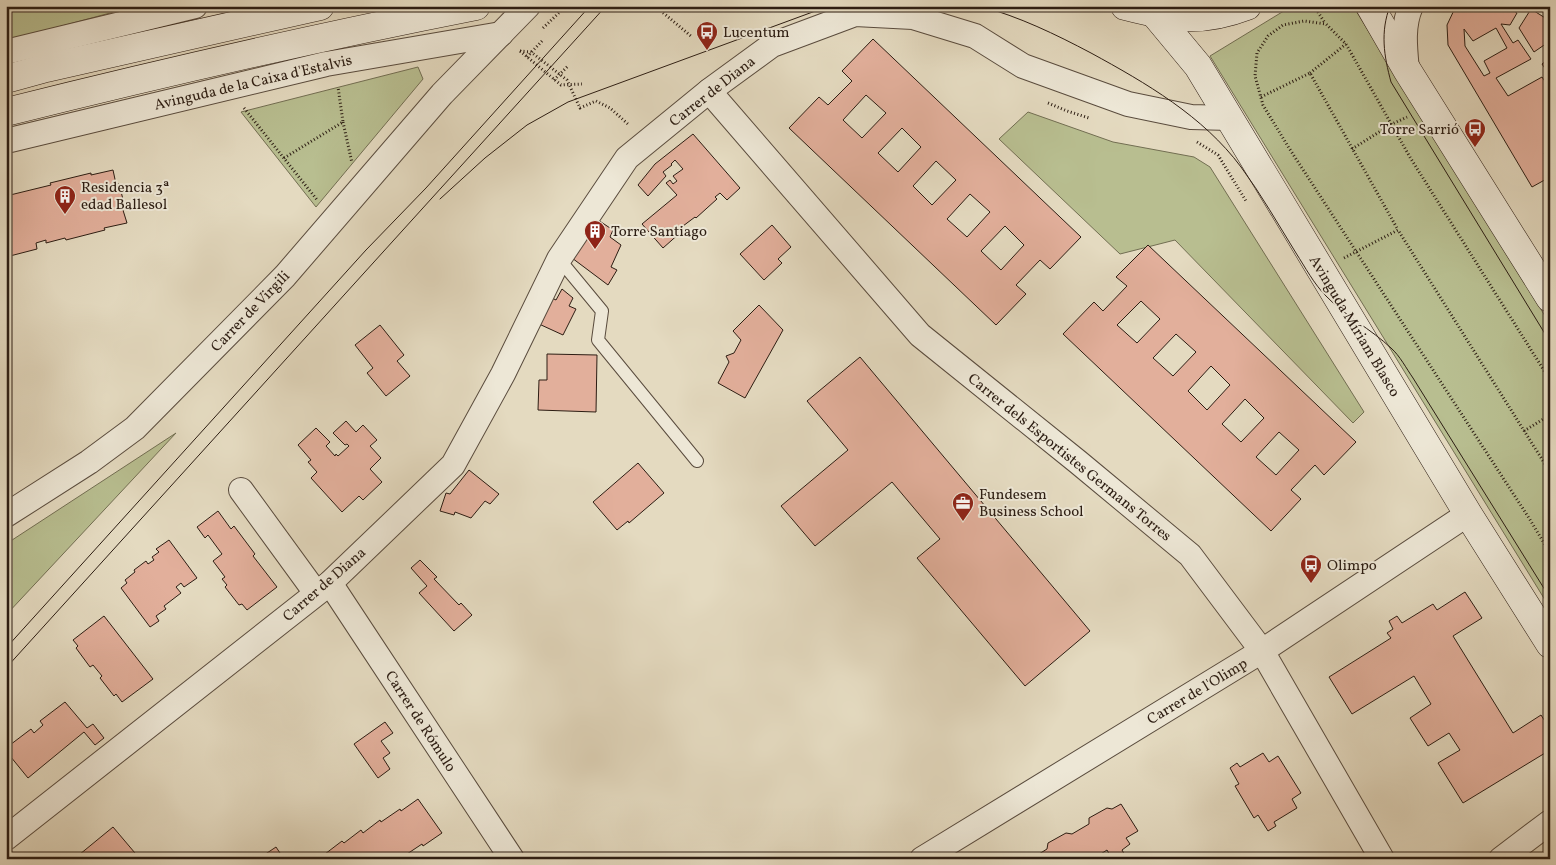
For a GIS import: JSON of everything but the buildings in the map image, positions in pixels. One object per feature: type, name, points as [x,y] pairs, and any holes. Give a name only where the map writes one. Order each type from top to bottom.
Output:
[{"type":"street","points":[[6,52],[195,6]]},
{"type":"street","points":[[6,79],[46,68],[320,6]]},
{"type":"street","name":"Avinguda de la Caixa d'Estalvis","points":[[6,112],[170,71],[367,27],[476,6]]},
{"type":"street","name":"Carrer de Virgili","points":[[6,516],[89,462],[135,428],[285,276],[442,94],[528,6]]},
{"type":"street","points":[[1126,6],[1180,18],[1204,18],[1247,6]]},
{"type":"street","points":[[1370,6],[1407,70],[1550,298]]},
{"type":"street","points":[[1407,70],[1404,44],[1407,15],[1411,6]]},
{"type":"street","name":"Avinguda Míriam Blasco","points":[[1154,13],[1198,66],[1468,514],[1550,644]]},
{"type":"street","name":"Carrer de Diana","points":[[6,838],[323,588],[453,465],[503,374],[559,259],[626,158],[709,91],[772,44],[855,14],[913,17],[976,36],[1023,66],[1128,104],[1191,117],[1230,118]]},
{"type":"street","name":"Avinguda de la Caixa d'Estalvis","points":[[6,141],[326,64],[501,34]]},
{"type":"street","points":[[449,42],[464,72]]},
{"type":"street","name":"Carrer dels Esportistes Germans Torres","points":[[709,91],[920,335],[1190,555],[1262,651],[1382,859]]},
{"type":"street","name":"Carrer de Rómulo","points":[[241,490],[323,588],[512,859]]},
{"type":"street","name":"Carrer de l'Olimp","points":[[922,859],[1262,651],[1468,514]]},
{"type":"street","points":[[1501,859],[1550,822]]},
{"type":"lane","points":[[559,259],[602,311],[598,340],[697,461]]},
{"type":"path","points":[[655,6],[692,37]]},
{"type":"path","points":[[1314,6],[1326,24],[1346,44],[1411,159],[1550,380]]},
{"type":"path","points":[[1326,24],[1304,21],[1284,25],[1268,36],[1257,53],[1255,76],[1264,106],[1289,148],[1550,553]]},
{"type":"path","points":[[526,57],[542,40]]},
{"type":"path","points":[[1261,97],[1310,73],[1346,44]]},
{"type":"path","points":[[582,84],[569,84],[560,85],[520,51],[531,52],[567,80],[569,84],[580,108],[596,101],[610,108],[648,141]]},
{"type":"path","points":[[554,80],[568,66]]},
{"type":"path","points":[[1310,73],[1398,230],[1550,472]]},
{"type":"path","points":[[338,87],[352,164]]},
{"type":"path","points":[[1042,100],[1092,119]]},
{"type":"path","points":[[244,108],[320,202]]},
{"type":"path","points":[[284,158],[343,122]]},
{"type":"path","points":[[1352,149],[1392,124]]},
{"type":"path","points":[[1195,141],[1218,155],[1248,203]]},
{"type":"path","points":[[1356,252],[1398,230]]},
{"type":"path","points":[[1524,431],[1550,415]]},
{"type":"green space","points":[[6,6],[136,6],[6,41]]},
{"type":"green space","points":[[1292,6],[1353,6],[1550,324],[1550,608],[1210,56]]},
{"type":"green space","points":[[418,67],[423,79],[316,207],[241,112]]},
{"type":"green space","points":[[1028,112],[1113,142],[1194,157],[1210,167],[1364,412],[1353,423],[1175,240],[1120,254],[999,139]]},
{"type":"green space","points":[[176,433],[6,615],[6,544]]},
{"type":"tram line","points":[[6,648],[366,250],[426,188],[590,6]]},
{"type":"tram line","points":[[6,668],[606,6]]},
{"type":"tram line","points":[[440,199],[485,158],[527,125],[568,102],[829,6]]},
{"type":"tram line","points":[[980,6],[1009,15],[1051,33],[1132,76],[1191,116],[1226,149],[1256,188],[1322,291],[1341,310],[1383,341],[1400,358],[1550,598]]},
{"type":"tram line","points":[[1390,6],[1385,25],[1384,44],[1391,82],[1550,342]]},
{"type":"place","name":"Lucentum","points":[[707,51]]},
{"type":"place","name":"Torre Sarrió","points":[[1475,148]]},
{"type":"place","name":"Residencia 3ª edad Ballesol","points":[[65,215]]},
{"type":"place","name":"Torre Santiago","points":[[595,250]]},
{"type":"place","name":"Fundesem Business School","points":[[963,522]]},
{"type":"place","name":"Olimpo","points":[[1311,584]]}]
